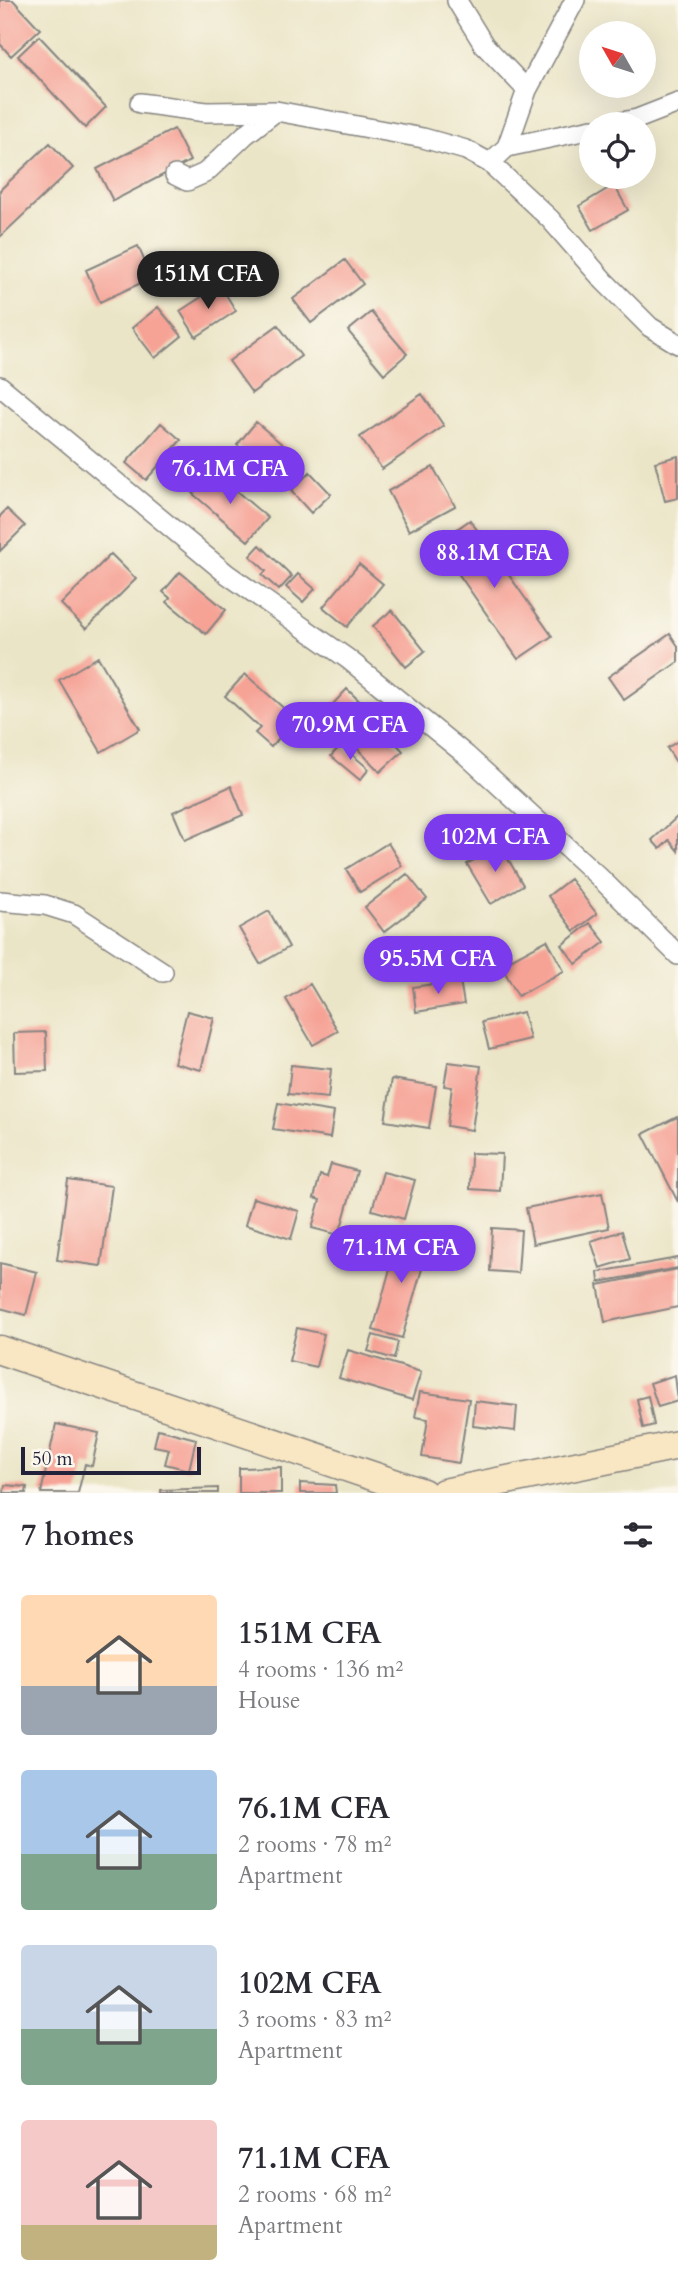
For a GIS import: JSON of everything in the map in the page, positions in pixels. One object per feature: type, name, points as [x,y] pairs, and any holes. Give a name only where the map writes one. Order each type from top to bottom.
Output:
[{"type":"street","points":[[490,163],[507,147],[527,90],[575,0]]},
{"type":"street","points":[[457,1],[484,45],[527,90]]},
{"type":"street","points":[[139,103],[206,112],[276,111],[423,138],[466,150],[490,163],[550,219],[604,281],[650,327],[678,344]]},
{"type":"street","points":[[655,112],[678,103]]},
{"type":"street","points":[[175,175],[187,181],[205,173],[245,135],[276,111]]},
{"type":"street","points":[[507,147],[579,132]]},
{"type":"street","points":[[0,386],[227,574],[348,659],[466,755],[598,876],[678,955]]},
{"type":"street","points":[[0,901],[44,905],[74,914],[163,972]]},
{"type":"street","points":[[0,1350],[423,1493]]},
{"type":"street","points":[[444,1493],[678,1445]]},
{"type":"building","points":[[0,0],[13,0],[40,29],[11,56],[0,44]]},
{"type":"building","points":[[39,36],[106,107],[85,128],[18,56]]},
{"type":"building","points":[[174,129],[190,161],[113,201],[97,169]]},
{"type":"building","points":[[50,143],[73,168],[0,237],[0,190]]},
{"type":"building","points":[[607,189],[616,189],[628,210],[593,230],[579,206]]},
{"type":"building","points":[[138,246],[152,278],[100,302],[86,270]]},
{"type":"building","points":[[345,260],[363,284],[311,323],[293,299]]},
{"type":"building","points":[[220,285],[236,311],[196,337],[180,311]]},
{"type":"building","points":[[158,307],[182,336],[155,358],[132,328]]},
{"type":"building","points":[[371,312],[407,354],[384,374],[348,331]]},
{"type":"building","points":[[278,325],[301,356],[252,393],[229,361]]},
{"type":"building","points":[[422,394],[444,426],[382,469],[360,437]]},
{"type":"building","points":[[256,422],[303,462],[283,485],[237,445]]},
{"type":"building","points":[[161,423],[181,440],[146,480],[126,463]]},
{"type":"building","points":[[678,456],[678,498],[665,501],[655,462]]},
{"type":"building","points":[[433,467],[455,506],[409,531],[388,491]]},
{"type":"building","points":[[213,471],[268,518],[248,541],[193,494]]},
{"type":"building","points":[[310,472],[331,494],[311,513],[291,491]]},
{"type":"building","points":[[7,509],[25,526],[0,551],[0,516]]},
{"type":"building","points":[[470,520],[552,636],[518,659],[437,543]]},
{"type":"building","points":[[260,545],[292,576],[279,590],[262,575],[266,571],[250,556]]},
{"type":"building","points":[[111,554],[136,579],[86,629],[61,604]]},
{"type":"building","points":[[359,564],[383,584],[347,627],[323,607]]},
{"type":"building","points":[[180,572],[226,610],[206,634],[167,602],[170,598],[163,592]]},
{"type":"building","points":[[298,574],[315,589],[303,602],[286,587]]},
{"type":"building","points":[[392,610],[425,651],[406,667],[373,626]]},
{"type":"building","points":[[670,634],[678,646],[678,662],[624,700],[608,677]]},
{"type":"building","points":[[98,657],[140,729],[101,752],[59,680]]},
{"type":"building","points":[[245,674],[296,719],[271,747],[255,733],[260,728],[225,696]]},
{"type":"building","points":[[347,689],[373,714],[347,742],[321,717]]},
{"type":"building","points":[[375,721],[403,751],[380,772],[352,743]]},
{"type":"building","points":[[678,741],[678,765],[667,748]]},
{"type":"building","points":[[341,745],[369,769],[360,780],[331,756]]},
{"type":"building","points":[[231,786],[243,815],[185,840],[173,812]]},
{"type":"building","points":[[678,816],[678,851],[669,840],[660,849],[652,840]]},
{"type":"building","points":[[388,843],[402,866],[360,892],[346,869]]},
{"type":"building","points":[[500,845],[523,885],[491,904],[467,864]]},
{"type":"building","points":[[407,874],[427,899],[384,932],[365,907]]},
{"type":"building","points":[[570,879],[597,914],[574,931],[548,896]]},
{"type":"building","points":[[269,911],[289,947],[260,964],[239,928]]},
{"type":"building","points":[[590,923],[605,942],[576,964],[562,945]]},
{"type":"building","points":[[547,940],[564,971],[518,996],[501,965]]},
{"type":"building","points":[[460,980],[464,1004],[416,1012],[413,987]]},
{"type":"building","points":[[310,984],[338,1031],[313,1045],[286,999]]},
{"type":"building","points":[[187,1011],[214,1018],[201,1070],[174,1063]]},
{"type":"building","points":[[523,1012],[530,1039],[489,1049],[482,1022]]},
{"type":"building","points":[[46,1032],[47,1071],[15,1072],[14,1033]]},
{"type":"building","points":[[448,1062],[481,1066],[472,1130],[447,1126],[452,1087],[444,1086]]},
{"type":"building","points":[[291,1065],[331,1069],[328,1098],[288,1094]]},
{"type":"building","points":[[392,1079],[436,1086],[429,1128],[385,1121]]},
{"type":"building","points":[[278,1103],[334,1112],[330,1138],[273,1129]]},
{"type":"building","points":[[677,1117],[678,1119],[678,1202],[643,1134]]},
{"type":"building","points":[[471,1153],[502,1154],[500,1191],[470,1189]]},
{"type":"building","points":[[331,1164],[357,1171],[339,1235],[312,1228],[320,1200],[314,1198],[320,1175],[327,1177]]},
{"type":"building","points":[[383,1172],[415,1180],[404,1219],[372,1210]]},
{"type":"building","points":[[68,1180],[112,1186],[101,1266],[57,1260]]},
{"type":"building","points":[[602,1193],[609,1228],[533,1244],[526,1208]]},
{"type":"building","points":[[253,1198],[299,1211],[291,1239],[245,1225]]},
{"type":"building","points":[[492,1228],[521,1230],[518,1273],[490,1271]]},
{"type":"building","points":[[622,1231],[630,1259],[600,1268],[591,1241]]},
{"type":"building","points":[[400,1233],[430,1241],[402,1338],[373,1330]]},
{"type":"building","points":[[678,1258],[678,1268],[599,1282],[598,1272]]},
{"type":"building","points":[[0,1263],[37,1272],[26,1315],[0,1308]]},
{"type":"building","points":[[678,1269],[678,1307],[605,1322],[598,1285]]},
{"type":"building","points":[[297,1328],[324,1334],[316,1367],[289,1361]]},
{"type":"building","points":[[373,1335],[398,1342],[394,1359],[368,1351]]},
{"type":"building","points":[[348,1350],[421,1372],[412,1400],[339,1378]]},
{"type":"building","points":[[675,1375],[678,1401],[658,1407],[650,1383]]},
{"type":"building","points":[[420,1392],[469,1399],[459,1463],[422,1457],[428,1419],[415,1417]]},
{"type":"building","points":[[648,1396],[654,1425],[643,1428],[637,1399]]},
{"type":"building","points":[[475,1401],[517,1406],[515,1431],[473,1426]]},
{"type":"building","points":[[56,1424],[99,1433],[92,1466],[85,1464],[78,1493],[41,1493]]},
{"type":"building","points":[[158,1429],[196,1439],[189,1470],[165,1464],[169,1449],[154,1446]]},
{"type":"building","points":[[281,1467],[281,1493],[239,1493],[239,1468]]},
{"type":"building","points":[[300,1483],[335,1485],[336,1493],[300,1493]]},
{"type":"building","points":[[5,1485],[27,1487],[26,1493],[4,1493]]},
{"type":"building","points":[[218,1488],[218,1493],[161,1493],[161,1490]]}]
